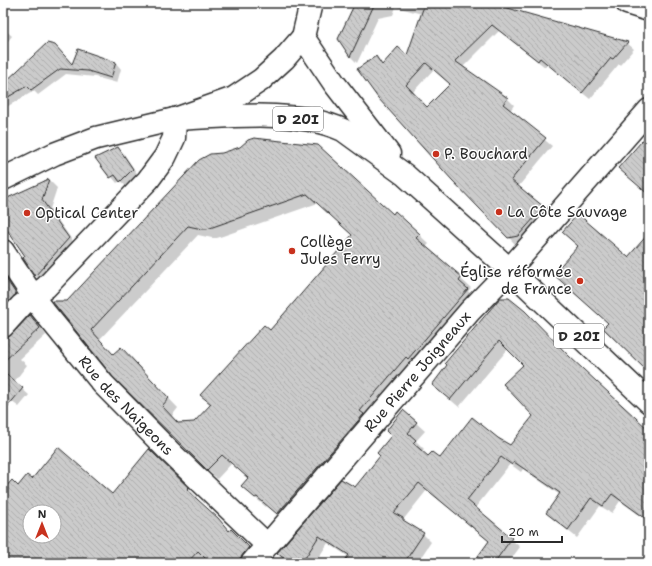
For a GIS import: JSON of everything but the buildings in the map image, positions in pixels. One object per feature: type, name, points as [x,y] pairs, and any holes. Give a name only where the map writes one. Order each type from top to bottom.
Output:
[{"type":"street","points":[[3,179],[54,154],[96,138],[175,119],[234,98],[261,80],[304,38],[311,3]]},
{"type":"street","points":[[627,3],[649,10]]},
{"type":"street","name":"D 20I","points":[[304,38],[334,83],[405,175]]},
{"type":"street","name":"Rue Pierre Joigneaux","points":[[257,558],[470,312],[649,110]]},
{"type":"street","name":"D 20I","points":[[175,119],[268,116],[320,122],[343,130],[405,175],[509,269],[649,402]]},
{"type":"street","points":[[3,326],[22,305],[46,287],[148,180],[165,157],[174,138],[175,119]]},
{"type":"street","name":"Rue des Naigeons","points":[[3,251],[41,308],[103,384],[171,453],[257,558]]},
{"type":"place","name":"P. Bouchard","points":[[436,154]]},
{"type":"place","name":"La Côte Sauvage","points":[[499,212]]},
{"type":"place","name":"Optical Center","points":[[27,213]]},
{"type":"place","name":"Collège Jules Ferry","points":[[292,251]]},
{"type":"place","name":"Église réformée de France","points":[[580,281]]}]
